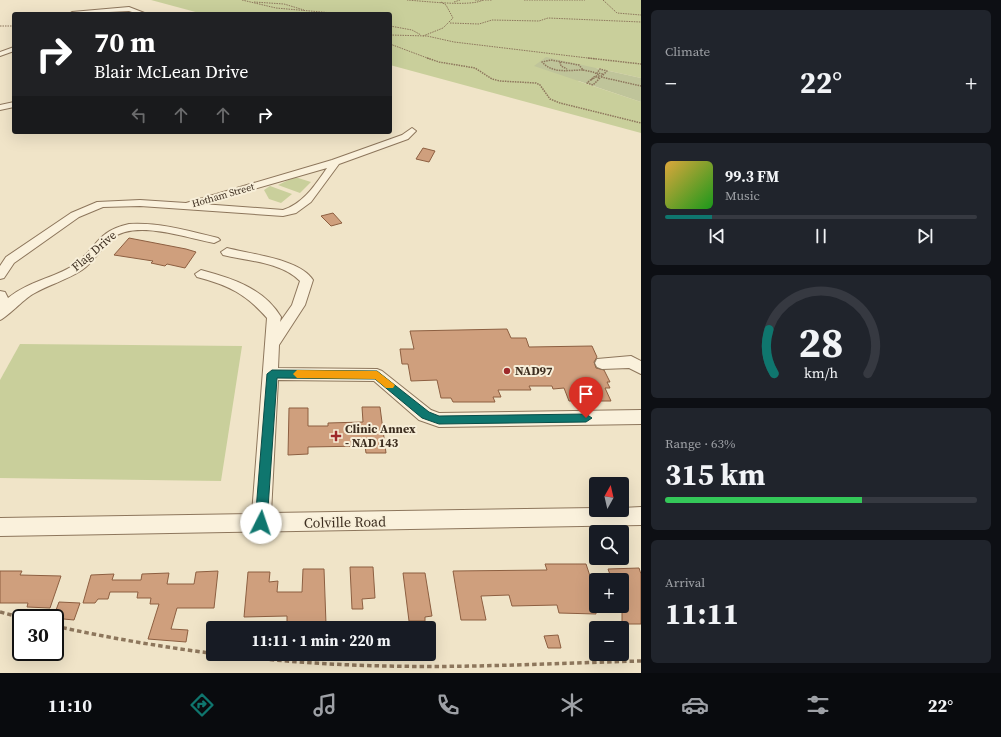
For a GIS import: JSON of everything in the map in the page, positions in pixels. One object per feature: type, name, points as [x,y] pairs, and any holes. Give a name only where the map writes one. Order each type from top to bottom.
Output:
[{"type":"street","points":[[94,12],[126,9],[134,9],[140,12]]},
{"type":"street","points":[[0,54],[12,50]]},
{"type":"street","points":[[0,108],[12,105]]},
{"type":"street","name":"Hotham Street","points":[[0,275],[10,260],[89,208],[101,204],[119,202],[184,206],[335,162],[405,137],[412,131]]},
{"type":"street","points":[[184,206],[273,214],[292,212],[304,205],[335,162]]},
{"type":"street","name":"Flag Drive","points":[[2,305],[51,279],[74,270],[116,230],[139,226],[214,240]]},
{"type":"street","points":[[227,252],[292,269],[304,275],[308,280],[306,290],[297,307],[274,342]]},
{"type":"street","points":[[202,274],[244,288],[260,300],[274,316],[272,374],[261,523]]},
{"type":"street","points":[[602,363],[631,362],[641,368]]},
{"type":"street","points":[[272,374],[377,375],[427,422],[439,420],[476,423],[524,423],[639,420]]},
{"type":"street","name":"Colville Road","points":[[0,527],[641,516]]},
{"type":"path","points":[[242,0],[276,8],[306,11]]},
{"type":"path","points":[[407,0],[438,0],[451,3],[478,3],[483,0]]},
{"type":"path","points":[[423,36],[443,28],[450,23],[453,18],[446,5],[438,0]]},
{"type":"path","points":[[446,5],[460,0]]},
{"type":"path","points":[[475,0],[492,0]]},
{"type":"path","points":[[524,0],[585,0]]},
{"type":"path","points":[[603,0],[617,13],[641,15]]},
{"type":"path","points":[[247,1],[284,4],[310,12]]},
{"type":"path","points":[[450,23],[479,24],[492,20],[534,21],[548,18],[641,22]]},
{"type":"path","points":[[0,26],[12,26]]},
{"type":"path","points":[[392,26],[412,30],[423,36]]},
{"type":"path","points":[[392,35],[423,36],[454,42],[641,64]]},
{"type":"path","points":[[392,45],[439,62],[475,68],[492,79],[536,84],[543,88],[550,99],[560,103],[641,123]]},
{"type":"path","points":[[583,71],[580,66],[552,60],[542,62],[546,67],[554,70],[601,73]]},
{"type":"path","points":[[560,62],[561,66],[569,70]]},
{"type":"path","points":[[591,81],[595,76],[601,73],[607,71],[604,73],[601,73],[599,71],[597,73],[601,73],[641,86]]},
{"type":"path","points":[[600,78],[596,81],[591,81],[600,78]]},
{"type":"path","points":[[0,612],[12,615]]},
{"type":"path","points":[[64,628],[167,648],[281,661],[388,666],[641,661]]},
{"type":"green space","points":[[151,0],[641,0],[641,78],[596,68],[578,81],[641,102],[641,133],[392,66],[392,12],[196,12]]},
{"type":"green space","points":[[546,57],[641,78],[641,102],[534,66]]},
{"type":"green space","points":[[295,177],[311,182],[300,193],[278,185]]},
{"type":"green space","points":[[270,186],[292,194],[281,203],[269,199],[264,190]]},
{"type":"green space","points":[[20,344],[242,346],[221,481],[0,478],[0,380]]},
{"type":"building","points":[[423,148],[435,151],[429,162],[416,159]]},
{"type":"building","points":[[333,213],[342,223],[331,226],[321,216]]},
{"type":"building","points":[[129,238],[196,252],[185,268],[167,264],[165,266],[151,263],[153,261],[114,255]]},
{"type":"building","name":"NAD97","points":[[507,329],[511,338],[526,338],[529,347],[592,346],[597,357],[594,362],[596,368],[604,370],[610,382],[607,382],[610,388],[605,388],[611,401],[569,401],[564,388],[553,389],[552,386],[529,386],[531,390],[498,390],[501,397],[493,397],[495,402],[453,402],[451,398],[441,398],[437,380],[411,381],[408,364],[402,364],[400,349],[414,349],[410,331]]},
{"type":"building","name":"Clinic Annex - NAD 143","points":[[362,407],[380,407],[386,453],[366,453],[365,446],[308,447],[308,454],[288,455],[289,408],[308,408],[308,426],[328,426],[328,423],[363,422]]},
{"type":"building","points":[[545,564],[586,564],[589,573],[589,613],[596,614],[559,613],[557,605],[512,606],[509,595],[481,596],[486,620],[461,620],[453,571],[547,570]]},
{"type":"building","points":[[350,567],[373,567],[375,598],[362,599],[363,609],[352,609]]},
{"type":"building","points":[[639,568],[641,574],[641,624],[629,624],[629,621],[622,621],[622,613],[629,613],[629,573],[609,573],[608,569]]},
{"type":"building","points":[[303,569],[324,569],[326,621],[287,621],[287,616],[244,617],[248,572],[270,572],[269,582],[278,581],[277,592],[302,592]]},
{"type":"building","points":[[0,571],[22,571],[20,575],[61,576],[50,608],[27,607],[28,603],[0,603]]},
{"type":"building","points":[[218,571],[214,608],[177,608],[171,629],[188,630],[186,642],[148,639],[159,604],[150,604],[151,598],[137,598],[138,592],[110,592],[108,599],[98,599],[95,603],[83,603],[91,575],[114,574],[112,580],[141,580],[142,574],[169,573],[167,584],[194,584],[196,572]]},
{"type":"building","points":[[403,573],[425,573],[432,616],[425,617],[425,621],[409,621]]},
{"type":"building","points":[[59,602],[80,603],[74,620],[64,619],[64,609],[56,609]]},
{"type":"building","points":[[558,635],[561,648],[548,648],[544,636]]},
{"type":"slow traffic","points":[[297,374],[377,375],[390,385]]},
{"type":"place","name":"NAD97","points":[[507,371]]},
{"type":"place","name":"Clinic Annex - NAD 143","points":[[336,436]]},
{"type":"route","points":[[261,523],[272,374],[377,375],[426,415],[439,420],[586,418]]}]
